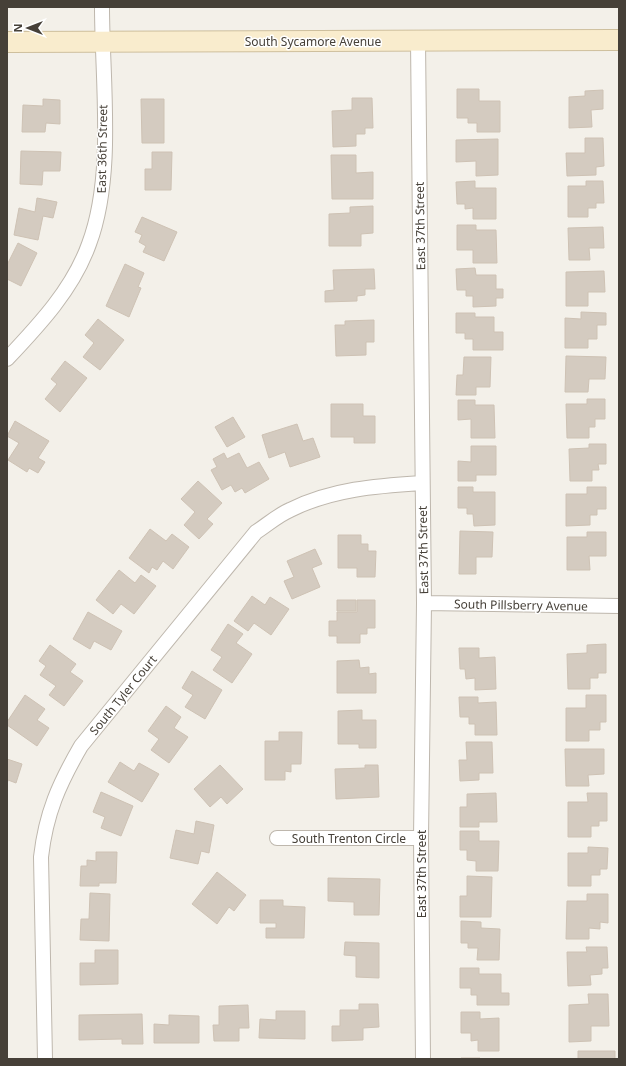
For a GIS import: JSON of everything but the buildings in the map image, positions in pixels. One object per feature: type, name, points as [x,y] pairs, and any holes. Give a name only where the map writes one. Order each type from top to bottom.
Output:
[{"type":"main road","name":"South Sycamore Avenue","points":[[7,42],[619,40]]},
{"type":"street","name":"East 36th Street","points":[[7,359],[47,316],[72,278],[89,245],[101,198],[104,134],[102,7]]},
{"type":"street","name":"East 37th Street","points":[[418,41],[424,603],[421,838],[423,1059]]},
{"type":"street","name":"South Tyler Court","points":[[45,1059],[41,857],[50,807],[64,775],[81,746],[256,532],[289,510],[324,496],[366,487],[422,483]]},
{"type":"street","name":"South Pillsberry Avenue","points":[[424,603],[619,606]]},
{"type":"street","name":"South Trenton Circle","points":[[277,838],[421,838]]}]
